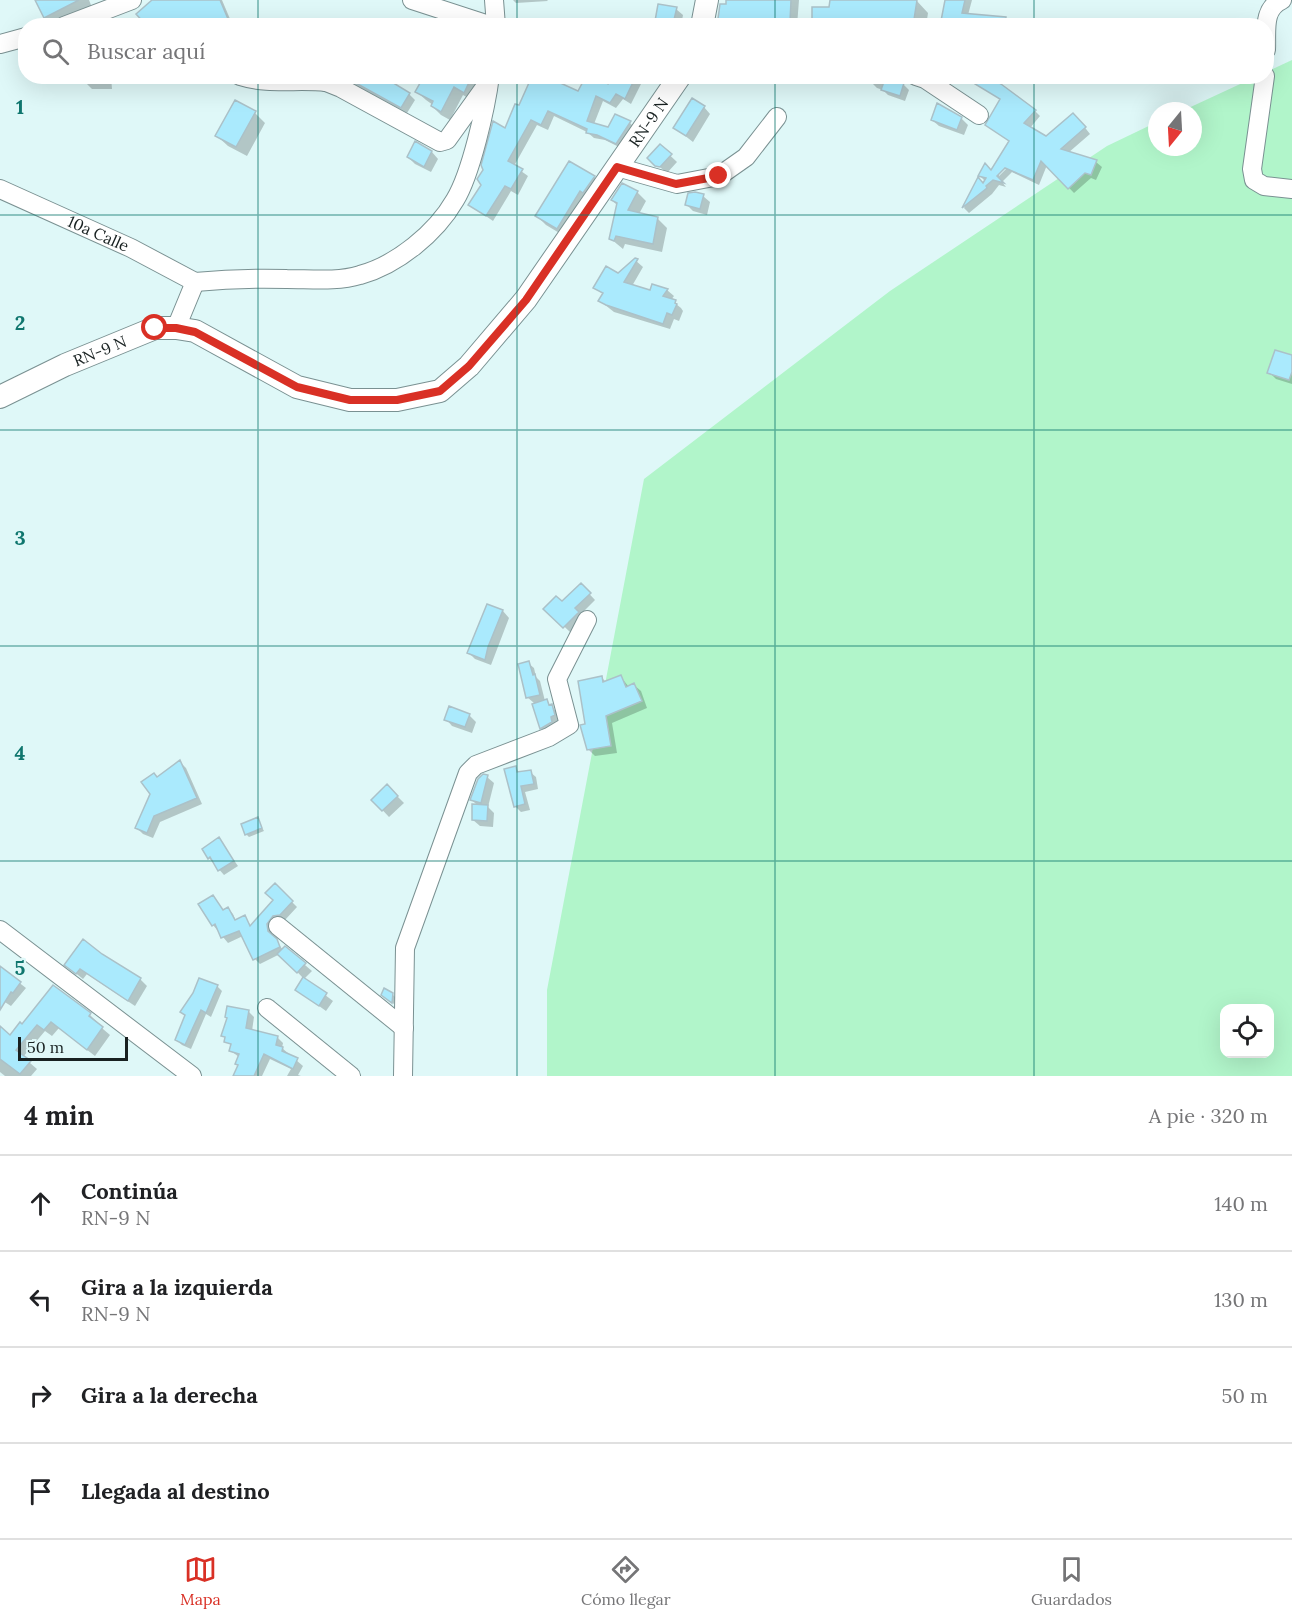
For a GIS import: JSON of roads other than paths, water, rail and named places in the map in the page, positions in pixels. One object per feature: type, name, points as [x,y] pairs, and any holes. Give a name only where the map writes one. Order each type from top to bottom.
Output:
[{"type":"main road","points":[[703,18],[706,0]]},
{"type":"main road","name":"RN-9 N","points":[[0,397],[64,364],[155,328],[176,328],[195,332],[297,387],[350,400],[397,400],[440,391],[469,366],[526,300],[674,84]]},
{"type":"street","points":[[85,18],[132,0]]},
{"type":"street","points":[[412,0],[462,18]]},
{"type":"street","points":[[494,0],[494,18]]},
{"type":"street","points":[[1267,18],[1272,5],[1282,0]]},
{"type":"street","points":[[0,44],[18,39]]},
{"type":"street","points":[[335,84],[440,142],[447,140],[486,84]]},
{"type":"street","points":[[176,328],[195,282],[233,278],[328,279],[359,276],[389,264],[413,248],[456,200],[479,129],[489,84]]},
{"type":"street","points":[[932,84],[979,116]]},
{"type":"street","points":[[1264,84],[1252,169],[1254,180],[1264,186],[1292,189]]},
{"type":"street","points":[[617,167],[676,184],[719,176],[746,157],[777,117]]},
{"type":"street","name":"10a Calle","points":[[0,189],[131,249],[195,282]]},
{"type":"street","points":[[404,1076],[407,938],[468,773],[476,765],[549,737],[568,725],[557,679],[586,620]]},
{"type":"street","points":[[279,926],[404,1028]]},
{"type":"street","points":[[0,930],[192,1076]]},
{"type":"street","points":[[267,1008],[351,1076]]}]
